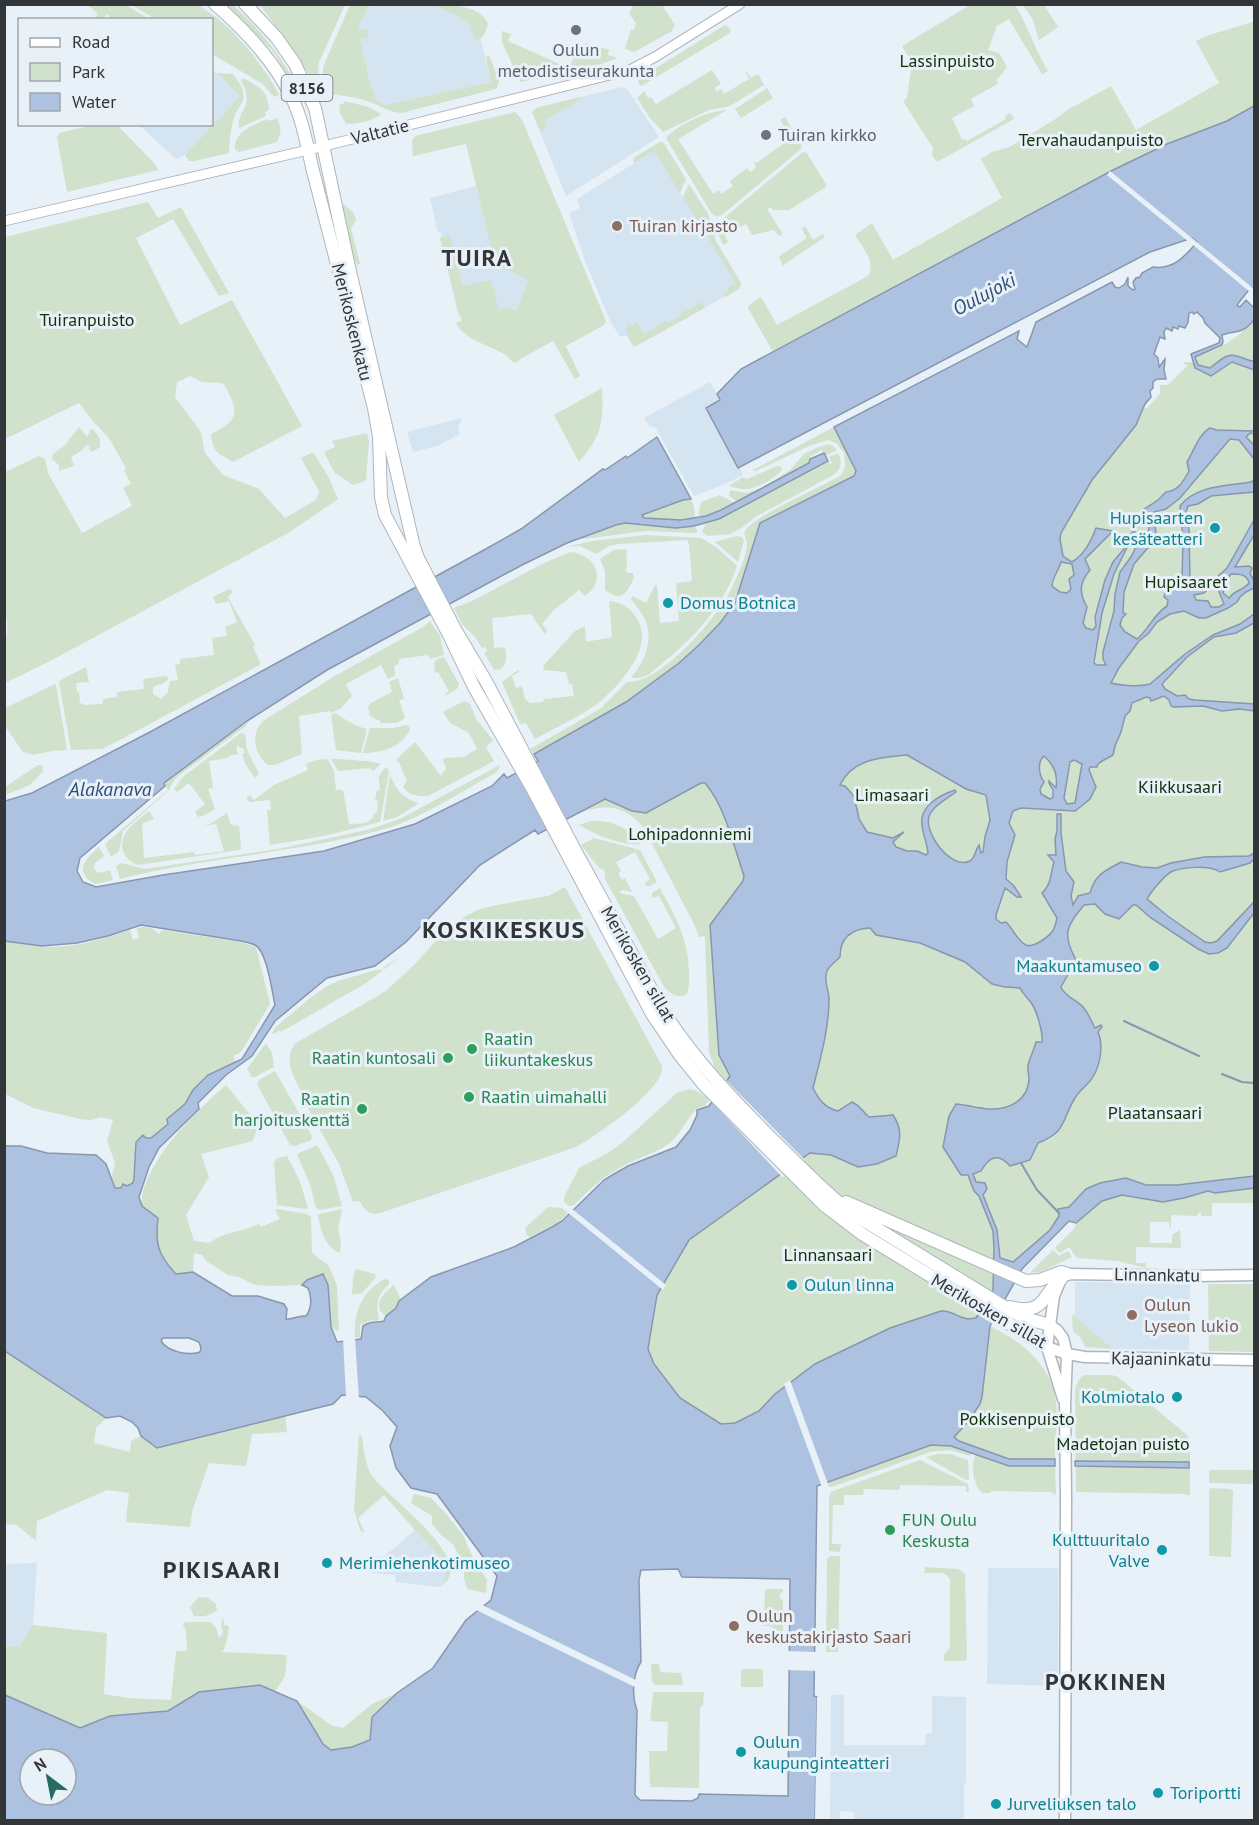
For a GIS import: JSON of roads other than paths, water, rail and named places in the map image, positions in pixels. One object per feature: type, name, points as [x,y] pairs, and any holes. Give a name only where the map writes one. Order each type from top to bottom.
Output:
[{"type":"main road","name":"8156","points":[[215,4],[261,50],[278,72],[292,99],[308,150]]},
{"type":"main road","name":"8156","points":[[249,7],[276,37],[295,64],[315,108],[324,146]]},
{"type":"main road","name":"Merikoskenkatu","points":[[324,146],[352,279],[401,487]]},
{"type":"main road","name":"Merikoskenkatu","points":[[308,150],[374,408],[379,437],[381,497]]},
{"type":"main road","name":"Merikosken sillat","points":[[401,487],[414,547],[413,559]]},
{"type":"main road","name":"Merikosken sillat","points":[[381,497],[385,515],[413,559],[451,631],[474,687],[498,718],[572,854],[652,1014],[679,1054],[862,1234],[977,1298],[1012,1314],[1050,1325],[1063,1338],[1068,1354]]},
{"type":"main road","points":[[821,1193],[902,1225],[1026,1281],[1040,1280],[1062,1272],[1065,1276]]},
{"type":"main road","name":"Linnankatu","points":[[1065,1276],[1254,1275]]},
{"type":"main road","points":[[1012,1314],[1042,1303],[1055,1284],[1065,1276]]},
{"type":"main road","points":[[1065,1276],[1054,1296],[1047,1347],[1065,1405]]},
{"type":"main road","name":"Merikosken sillat","points":[[977,1298],[998,1303],[1047,1347],[1068,1354]]},
{"type":"main road","points":[[1065,1821],[1065,1405],[1068,1354]]},
{"type":"main road","name":"Kajaaninkatu","points":[[1068,1354],[1108,1358],[1254,1360]]},
{"type":"street","name":"Valtatie","points":[[4,221],[308,150],[630,70],[740,4]]},
{"type":"water","points":[[1254,106],[1254,289],[1251,287],[1237,305],[1240,307],[1246,300],[1254,308],[1254,320],[1242,330],[1222,335],[1222,345],[1195,357],[1198,365],[1210,368],[1224,358],[1235,355],[1254,361],[1254,370],[1232,362],[1211,376],[1195,368],[1191,354],[1219,343],[1220,338],[1197,312],[1189,313],[1185,328],[1173,327],[1172,331],[1166,328],[1165,339],[1160,337],[1154,354],[1158,358],[1159,367],[1165,359],[1166,379],[1157,379],[1153,382],[1151,397],[1145,404],[1136,425],[1092,480],[1061,533],[1060,539],[1063,556],[1072,562],[1084,551],[1096,528],[1113,531],[1085,559],[1090,570],[1081,588],[1087,607],[1083,623],[1086,628],[1093,630],[1096,626],[1095,617],[1105,580],[1113,562],[1123,550],[1143,510],[1166,492],[1177,488],[1182,482],[1189,471],[1187,462],[1202,435],[1210,428],[1254,431],[1254,434],[1250,433],[1246,437],[1254,445],[1254,459],[1239,440],[1230,439],[1180,498],[1166,509],[1154,512],[1156,534],[1152,543],[1134,564],[1124,592],[1123,613],[1126,614],[1120,625],[1125,632],[1137,639],[1167,606],[1168,600],[1164,597],[1167,587],[1177,586],[1182,579],[1183,540],[1180,506],[1194,494],[1203,490],[1254,480],[1254,492],[1211,496],[1198,504],[1188,506],[1186,512],[1189,530],[1190,583],[1193,589],[1204,586],[1208,589],[1204,593],[1194,595],[1196,600],[1208,601],[1211,607],[1224,604],[1214,580],[1227,568],[1254,520],[1254,535],[1235,567],[1249,566],[1252,568],[1250,574],[1254,580],[1254,588],[1228,608],[1206,618],[1199,618],[1184,611],[1170,614],[1157,622],[1139,641],[1111,683],[1131,686],[1150,684],[1185,654],[1213,635],[1240,624],[1254,614],[1254,623],[1236,633],[1214,637],[1187,657],[1162,684],[1165,689],[1177,696],[1185,695],[1195,700],[1254,704],[1254,711],[1239,709],[1222,711],[1203,706],[1174,707],[1164,696],[1151,701],[1146,697],[1132,703],[1130,711],[1125,716],[1113,755],[1097,767],[1090,767],[1089,770],[1096,787],[1090,799],[1075,811],[1021,808],[1013,811],[1009,823],[1015,835],[1007,862],[1006,879],[1021,897],[1017,897],[1005,888],[996,919],[1001,923],[1006,922],[1020,941],[1029,946],[1040,942],[1053,930],[1057,918],[1042,893],[1049,882],[1054,862],[1048,855],[1056,855],[1057,814],[1061,814],[1066,871],[1074,882],[1071,896],[1073,905],[1078,896],[1090,893],[1101,874],[1121,862],[1157,868],[1204,857],[1249,856],[1254,853],[1254,859],[1250,863],[1220,872],[1197,867],[1173,871],[1162,879],[1147,899],[1205,942],[1211,943],[1217,941],[1254,902],[1254,913],[1227,948],[1218,953],[1209,954],[1151,918],[1136,905],[1133,905],[1119,919],[1105,914],[1095,904],[1084,905],[1073,919],[1068,931],[1069,944],[1076,960],[1061,987],[1085,1009],[1095,1028],[1101,1025],[1102,1027],[1098,1032],[1101,1050],[1099,1064],[1090,1081],[1075,1098],[1059,1130],[1038,1143],[1030,1160],[1010,1166],[1002,1159],[994,1158],[987,1162],[981,1171],[973,1174],[976,1182],[985,1183],[987,1189],[983,1195],[997,1230],[1000,1258],[1013,1262],[1050,1230],[1059,1216],[1058,1209],[1069,1207],[1086,1189],[1100,1183],[1126,1178],[1146,1185],[1177,1185],[1254,1176],[1254,1188],[1215,1193],[1208,1191],[1163,1202],[1122,1195],[1102,1201],[1076,1223],[1069,1221],[1022,1269],[990,1326],[980,1404],[954,1437],[959,1441],[1009,1459],[1055,1459],[1055,1466],[1009,1466],[951,1446],[931,1445],[817,1486],[815,1820],[5,1820],[5,1695],[80,1728],[110,1716],[168,1711],[199,1692],[260,1685],[297,1701],[323,1744],[331,1750],[352,1747],[370,1740],[372,1717],[397,1693],[433,1668],[466,1620],[491,1600],[497,1576],[437,1494],[411,1488],[396,1468],[390,1446],[397,1427],[366,1397],[342,1395],[333,1404],[157,1448],[141,1436],[138,1428],[132,1422],[120,1416],[106,1418],[5,1351],[5,1146],[21,1146],[47,1153],[96,1155],[106,1164],[115,1188],[133,1183],[136,1142],[143,1135],[151,1138],[168,1124],[167,1119],[185,1104],[193,1090],[208,1075],[242,1059],[275,1005],[263,955],[255,945],[246,942],[141,925],[77,943],[42,946],[5,941],[5,801],[32,793],[150,732],[484,550],[521,529],[603,469],[605,470],[626,456],[627,458],[657,437],[691,499],[642,515],[644,518],[681,520],[706,516],[824,453],[828,461],[719,519],[676,528],[625,523],[567,543],[327,670],[247,721],[164,783],[165,786],[80,858],[77,871],[83,882],[96,887],[324,851],[415,824],[492,786],[504,774],[507,778],[538,761],[534,754],[626,702],[679,663],[720,623],[735,603],[760,523],[854,476],[856,471],[834,427],[1019,331],[1017,339],[1027,347],[1036,322],[1112,282],[1115,287],[1119,288],[1125,284],[1128,277],[1128,286],[1133,290],[1135,289],[1133,282],[1142,273],[1153,267],[1173,264],[1197,242],[1192,238],[1150,252],[738,468],[706,408],[720,400],[717,394],[741,369],[1113,170],[1167,144],[1227,121]],"holes":[[[1148,513],[1149,529],[1144,540],[1136,547],[1120,572],[1114,611],[1103,652],[1106,665],[1097,665],[1094,663],[1102,613],[1114,574],[1143,515]],[[1061,562],[1072,564],[1074,575],[1069,579],[1071,589],[1067,593],[1060,592],[1052,586]],[[1231,574],[1240,574],[1248,580],[1249,583],[1229,598],[1223,593]],[[907,755],[966,789],[986,795],[990,820],[983,852],[981,853],[979,845],[972,860],[962,863],[954,860],[939,847],[930,830],[928,821],[932,810],[956,792],[955,790],[937,798],[924,812],[922,825],[928,853],[926,855],[896,847],[893,842],[904,832],[893,838],[867,832],[859,819],[853,795],[845,786],[840,785],[852,769],[860,764]],[[1044,756],[1053,766],[1056,774],[1056,788],[1049,781],[1053,790],[1053,797],[1050,799],[1041,794],[1040,789],[1044,782],[1040,772]],[[1074,760],[1082,764],[1075,803],[1067,804],[1064,798],[1070,762]],[[701,783],[705,783],[718,803],[744,876],[743,881],[710,925],[719,1055],[730,1076],[709,1106],[697,1110],[690,1130],[676,1147],[628,1166],[604,1180],[562,1221],[552,1227],[514,1247],[431,1277],[399,1301],[384,1321],[363,1326],[361,1339],[337,1342],[331,1327],[328,1285],[323,1274],[307,1280],[302,1285],[308,1288],[311,1299],[306,1316],[289,1319],[286,1319],[287,1309],[284,1304],[258,1296],[232,1296],[193,1272],[176,1274],[159,1249],[158,1218],[142,1206],[139,1197],[149,1167],[159,1148],[199,1109],[198,1103],[226,1075],[252,1056],[275,1021],[327,978],[375,966],[406,942],[480,865],[535,830],[538,834],[605,799],[632,811],[646,813]],[[870,928],[876,935],[920,943],[965,962],[992,984],[1020,988],[1036,1012],[1042,1042],[1036,1042],[1029,1062],[1028,1087],[1025,1093],[1016,1103],[1003,1108],[989,1109],[956,1104],[949,1116],[943,1147],[961,1175],[968,1175],[993,1231],[993,1290],[976,1318],[970,1319],[941,1311],[890,1328],[815,1364],[775,1394],[759,1411],[735,1423],[721,1424],[680,1398],[654,1364],[648,1349],[657,1295],[689,1240],[810,1153],[831,1155],[858,1167],[877,1164],[896,1156],[900,1135],[893,1115],[869,1117],[852,1102],[838,1111],[833,1110],[823,1103],[813,1088],[827,1022],[829,999],[826,974],[829,967],[840,957],[844,940],[857,930]],[[163,1338],[189,1338],[199,1342],[201,1348],[200,1352],[190,1354],[164,1345],[161,1341]],[[678,1569],[682,1577],[790,1579],[788,1796],[699,1794],[698,1798],[692,1801],[640,1800],[635,1795],[637,1710],[634,1699],[634,1679],[641,1662],[639,1580],[641,1570]]]},
{"type":"water","points":[[1075,1461],[1189,1462],[1189,1468],[1075,1466]]},
{"type":"waterway","points":[[1124,1021],[1199,1056]]},
{"type":"waterway","points":[[1222,1074],[1242,1082],[1254,1083]]},
{"type":"waterway","points":[[1021,1163],[1037,1190],[1059,1213]]},
{"type":"place","name":"Oulun metodistiseurakunta","points":[[576,30]]},
{"type":"place","name":"Tuiran kirkko","points":[[766,135]]},
{"type":"place","name":"Tuiran kirjasto","points":[[617,226]]},
{"type":"place","name":"Hupisaarten kesäteatteri","points":[[1215,528]]},
{"type":"place","name":"Domus Botnica","points":[[668,603]]},
{"type":"place","name":"Maakuntamuseo","points":[[1154,966]]},
{"type":"place","name":"Raatin liikuntakeskus","points":[[472,1049]]},
{"type":"place","name":"Raatin kuntosali","points":[[448,1058]]},
{"type":"place","name":"Raatin uimahalli","points":[[469,1097]]},
{"type":"place","name":"Raatin harjoituskenttä","points":[[362,1109]]},
{"type":"place","name":"Oulun linna","points":[[792,1285]]},
{"type":"place","name":"Oulun Lyseon lukio","points":[[1132,1315]]},
{"type":"place","name":"Kolmiotalo","points":[[1177,1397]]},
{"type":"place","name":"FUN Oulu Keskusta","points":[[890,1530]]},
{"type":"place","name":"Kulttuuritalo Valve","points":[[1162,1550]]},
{"type":"place","name":"Merimiehenkotimuseo","points":[[327,1563]]},
{"type":"place","name":"Oulun keskustakirjasto Saari","points":[[734,1626]]},
{"type":"place","name":"Oulun kaupunginteatteri","points":[[741,1752]]},
{"type":"place","name":"Toriportti","points":[[1158,1793]]},
{"type":"place","name":"Jurveliuksen talo","points":[[996,1804]]},
{"type":"district","name":"TUIRA","points":[[477,258]]},
{"type":"district","name":"KOSKIKESKUS","points":[[504,930]]},
{"type":"district","name":"PIKISAARI","points":[[222,1570]]},
{"type":"district","name":"POKKINEN","points":[[1106,1682]]},
{"type":"park label","name":"Lassinpuisto","points":[[947,61]]},
{"type":"park label","name":"Tervahaudanpuisto","points":[[1091,140]]},
{"type":"park label","name":"Tuiranpuisto","points":[[87,320]]},
{"type":"park label","name":"Hupisaaret","points":[[1186,582]]},
{"type":"park label","name":"Kiikkusaari","points":[[1180,787]]},
{"type":"park label","name":"Limasaari","points":[[892,795]]},
{"type":"park label","name":"Lohipadonniemi","points":[[690,834]]},
{"type":"park label","name":"Plaatansaari","points":[[1155,1113]]},
{"type":"park label","name":"Linnansaari","points":[[828,1255]]},
{"type":"park label","name":"Pokkisenpuisto","points":[[1017,1419]]},
{"type":"park label","name":"Madetojan puisto","points":[[1123,1444]]},
{"type":"water label","name":"Oulujoki","points":[[984,294]]},
{"type":"water label","name":"Alakanava","points":[[110,789]]}]
